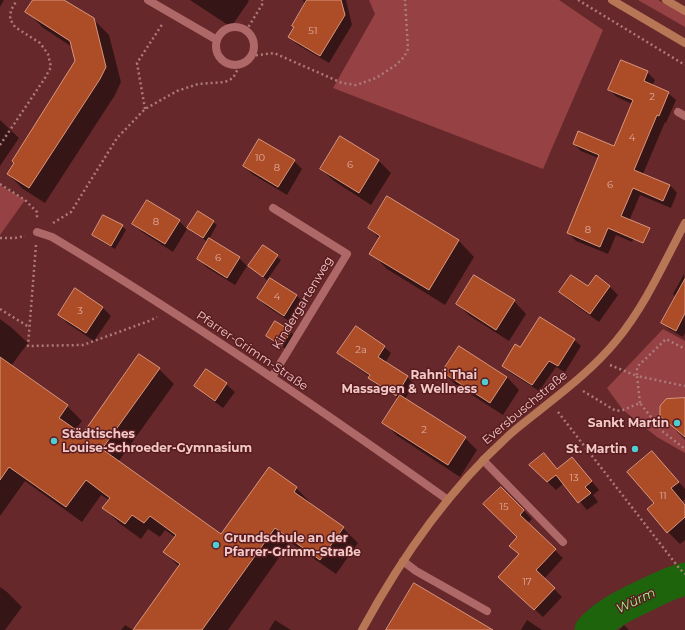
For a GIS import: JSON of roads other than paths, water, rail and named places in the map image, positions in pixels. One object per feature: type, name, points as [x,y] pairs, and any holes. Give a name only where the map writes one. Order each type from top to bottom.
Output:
[{"type":"main road","points":[[612,0],[685,43]]},
{"type":"main road","points":[[666,0],[685,11]]},
{"type":"main road","name":"Eversbuschstraße","points":[[362,630],[379,599],[403,561],[448,500],[483,460],[506,437],[572,384],[599,360],[616,340],[644,301],[685,223]]},
{"type":"street","points":[[148,0],[217,40]]},
{"type":"street","points":[[229,28],[240,28],[250,34],[254,45],[254,51],[245,63],[234,65],[229,64],[220,57],[216,46],[217,40],[224,31],[229,28]]},
{"type":"street","name":"Kindergartenweg","points":[[272,377],[347,254],[273,208]]},
{"type":"street","name":"Pfarrer-Grimm-Straße","points":[[37,232],[52,237],[170,310],[272,377],[448,500]]},
{"type":"street","points":[[483,460],[563,542]]},
{"type":"street","points":[[403,561],[416,571],[487,611]]},
{"type":"waterway","name":"Würm","points":[[591,630],[597,624],[625,605],[666,585],[685,579]]},
{"type":"place","name":"Rahni Thai Massagen & Wellness","points":[[485,382]]},
{"type":"place","name":"Sankt Martin","points":[[677,423]]},
{"type":"place","name":"Städtisches Louise-Schroeder-Gymnasium","points":[[54,441]]},
{"type":"place","name":"St. Martin","points":[[635,449]]},
{"type":"place","name":"Grundschule an der Pfarrer-Grimm-Straße","points":[[216,545]]}]
